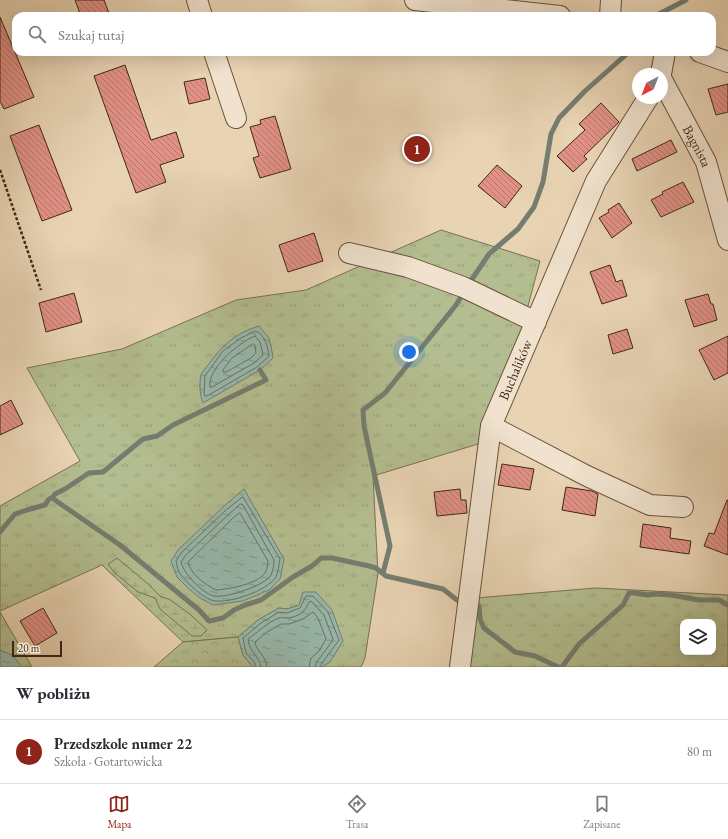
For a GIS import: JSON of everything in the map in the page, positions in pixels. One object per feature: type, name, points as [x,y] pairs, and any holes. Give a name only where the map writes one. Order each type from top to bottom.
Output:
[{"type":"street","points":[[197,0],[201,12]]},
{"type":"street","points":[[417,0],[524,12]]},
{"type":"street","points":[[610,12],[611,0]]},
{"type":"street","points":[[215,56],[236,118]]},
{"type":"street","points":[[662,68],[664,56]]},
{"type":"street","points":[[711,56],[728,62]]},
{"type":"street","name":"Bagnista","points":[[668,91],[706,162],[728,240]]},
{"type":"street","name":"Buchalików","points":[[460,667],[491,426],[596,181],[644,104]]},
{"type":"street","points":[[349,253],[408,267],[467,289],[536,322]]},
{"type":"street","points":[[491,426],[587,476],[650,505],[683,508]]},
{"type":"path","points":[[0,170],[41,290]]},
{"type":"green space","points":[[441,230],[540,261],[520,336],[478,444],[373,476],[378,574],[365,658],[361,667],[322,667],[330,662],[299,605],[287,609],[279,608],[258,620],[238,637],[183,642],[102,565],[0,611],[0,506],[80,461],[27,368],[122,349],[236,300],[306,290]]},
{"type":"green space","points":[[117,558],[161,597],[169,599],[191,615],[207,630],[201,636],[192,636],[160,609],[155,598],[138,592],[115,573],[108,564]]},
{"type":"green space","points":[[596,588],[728,595],[728,667],[468,667],[475,598]]},
{"type":"green space","points":[[0,612],[32,667],[0,667]]},
{"type":"green space","points":[[238,637],[243,655],[253,667],[154,667],[183,642]]},
{"type":"water","points":[[259,326],[269,338],[273,358],[260,370],[203,403],[200,386],[203,371],[218,352],[236,336]]},
{"type":"water","points":[[244,489],[284,559],[280,579],[269,590],[243,601],[213,605],[200,598],[177,577],[171,561],[178,550]]},
{"type":"water","points":[[303,592],[316,592],[332,610],[343,641],[330,662],[322,667],[253,667],[243,655],[238,637],[258,620],[279,608],[287,609],[299,605]]},
{"type":"water","points":[[0,650],[12,655],[22,667],[0,667]]},
{"type":"building","points":[[75,0],[104,0],[108,12],[80,12]]},
{"type":"building","points":[[0,17],[12,45],[12,56],[17,56],[34,97],[4,109],[0,101]]},
{"type":"building","points":[[125,65],[151,140],[176,132],[184,157],[160,165],[166,182],[136,193],[94,76]]},
{"type":"building","points":[[205,78],[210,99],[189,104],[184,82]]},
{"type":"building","points":[[728,84],[728,112],[716,115],[708,89]]},
{"type":"building","points":[[601,103],[619,122],[584,156],[587,159],[573,172],[557,156],[585,130],[579,124]]},
{"type":"building","points":[[275,116],[291,169],[260,178],[253,158],[259,156],[250,127],[261,124],[260,120]]},
{"type":"building","points":[[39,125],[72,210],[42,221],[10,136]]},
{"type":"building","points":[[671,140],[677,152],[637,171],[632,159]]},
{"type":"building","points":[[497,165],[522,186],[505,208],[478,186]]},
{"type":"building","points":[[683,182],[694,202],[661,217],[651,200],[663,194],[662,192]]},
{"type":"building","points":[[619,203],[632,223],[612,238],[599,218]]},
{"type":"building","points":[[314,233],[323,261],[288,272],[279,245]]},
{"type":"building","points":[[610,265],[616,282],[622,280],[627,296],[602,304],[590,272]]},
{"type":"building","points":[[74,293],[82,322],[46,332],[39,303]]},
{"type":"building","points":[[708,294],[711,304],[713,304],[717,320],[694,327],[685,300]]},
{"type":"building","points":[[627,329],[633,348],[613,354],[608,335]]},
{"type":"building","points":[[728,336],[728,373],[714,380],[699,350]]},
{"type":"building","points":[[11,400],[23,424],[0,435],[0,406]]},
{"type":"building","points":[[502,464],[534,469],[530,490],[498,485]]},
{"type":"building","points":[[566,487],[592,491],[598,494],[595,516],[562,510]]},
{"type":"building","points":[[460,489],[461,500],[466,500],[467,513],[437,516],[434,492]]},
{"type":"building","points":[[727,500],[728,555],[704,546],[709,533],[714,534]]},
{"type":"building","points":[[643,524],[671,528],[670,538],[691,541],[689,554],[640,547]]},
{"type":"building","points":[[43,608],[57,633],[35,646],[20,621]]},
{"type":"waterway","points":[[663,12],[686,0]]},
{"type":"waterway","points":[[468,285],[489,254],[518,229],[534,207],[543,182],[551,134],[559,118],[585,91],[624,56]]},
{"type":"waterway","points":[[383,573],[390,546],[364,426],[363,410],[385,393],[456,305],[464,292]]},
{"type":"waterway","points":[[0,532],[15,514],[45,505],[55,494],[89,473],[103,472],[143,439],[157,436],[173,425],[266,380],[260,370]]},
{"type":"waterway","points":[[52,498],[120,545],[199,610],[209,621],[223,618],[234,610],[261,600],[293,577],[312,566],[321,558],[332,558],[369,566],[376,568],[386,576],[443,589],[462,604]]},
{"type":"waterway","points":[[562,667],[579,644],[623,605],[629,593],[671,595],[699,600],[719,600],[728,605]]},
{"type":"waterway","points":[[479,606],[480,619],[484,628],[515,652],[535,656],[558,667]]},
{"type":"place","name":"Przedszkole numer 22","points":[[417,149]]}]
